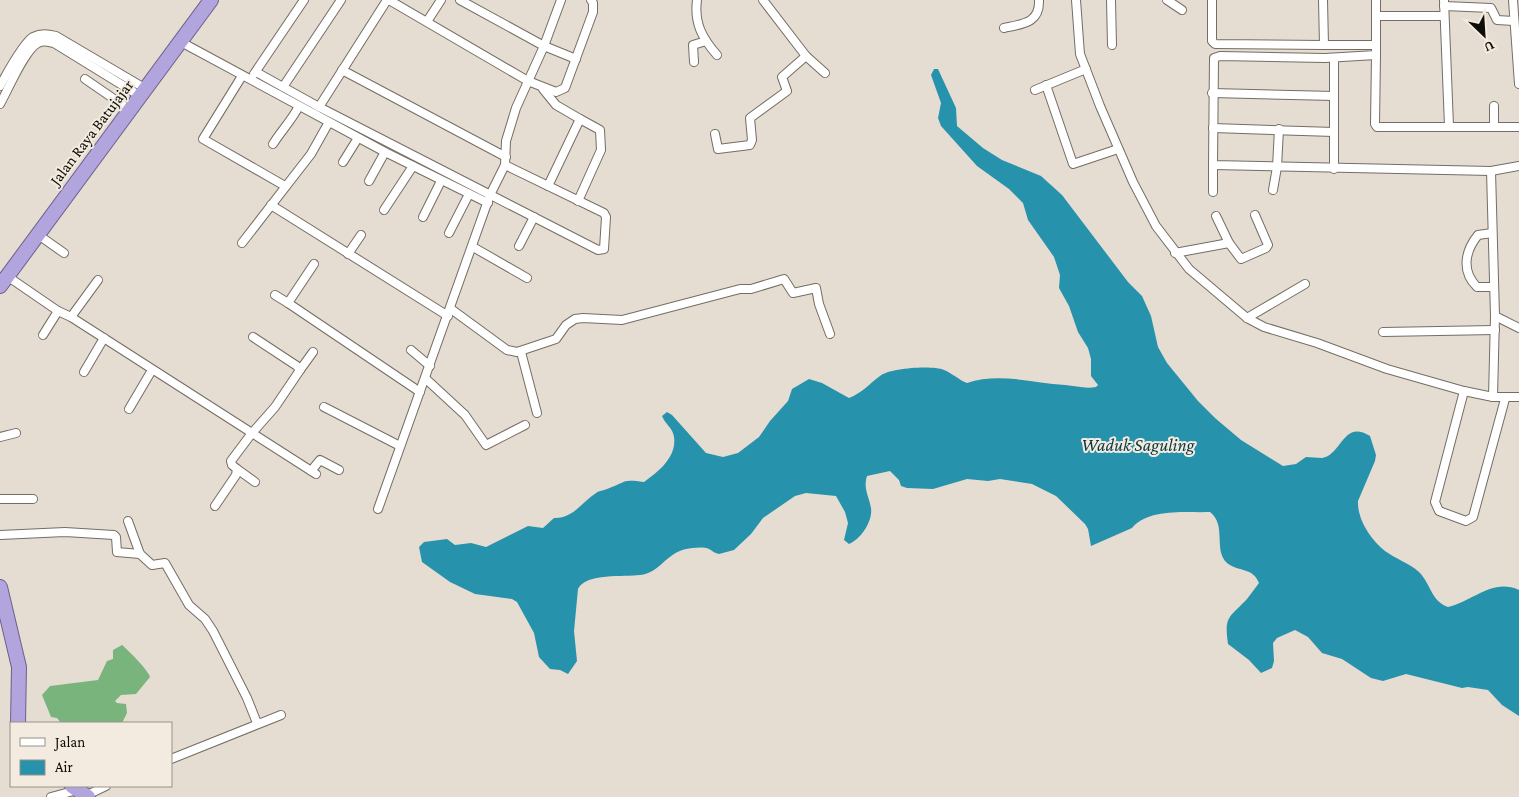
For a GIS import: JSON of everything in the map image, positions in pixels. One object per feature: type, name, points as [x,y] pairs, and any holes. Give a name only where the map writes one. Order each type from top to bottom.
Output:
[{"type":"highway","name":"Jalan Raya Batujajar","points":[[4,281],[212,0]]},
{"type":"highway","points":[[0,587],[19,667],[18,722]]},
{"type":"street","points":[[251,80],[304,0]]},
{"type":"street","points":[[283,86],[341,0]]},
{"type":"street","points":[[319,107],[388,0],[428,20],[528,81],[550,91],[563,90],[594,9],[590,0]]},
{"type":"street","points":[[428,20],[441,0]]},
{"type":"street","points":[[460,0],[544,46],[576,59]]},
{"type":"street","points":[[378,509],[489,199],[506,161],[506,141],[510,125],[544,46],[560,0]]},
{"type":"street","points":[[697,0],[695,14],[701,35],[717,55]]},
{"type":"street","points":[[763,0],[806,56],[825,73]]},
{"type":"street","points":[[1004,28],[1028,23],[1036,17],[1040,10],[1039,0]]},
{"type":"street","points":[[1076,0],[1080,54],[1118,149],[1156,226],[1189,269],[1247,318],[1264,327],[1317,343],[1387,369],[1464,391],[1519,402]]},
{"type":"street","points":[[1111,0],[1112,44]]},
{"type":"street","points":[[1167,0],[1182,10]]},
{"type":"street","points":[[1212,0],[1212,41],[1215,44],[1376,45]]},
{"type":"street","points":[[1323,0],[1324,45]]},
{"type":"street","points":[[1376,0],[1375,124],[1377,127],[1519,127]]},
{"type":"street","points":[[1513,0],[1519,84]]},
{"type":"street","points":[[1449,126],[1444,3],[1492,8],[1496,20],[1514,21]]},
{"type":"street","points":[[1376,16],[1444,16]]},
{"type":"street","points":[[0,86],[30,40],[40,34],[48,34],[56,36],[143,92]]},
{"type":"street","points":[[0,104],[26,56],[34,45],[44,41],[54,44],[143,92]]},
{"type":"street","points":[[694,62],[692,46],[706,41]]},
{"type":"street","points":[[181,42],[441,181],[469,194],[489,199]]},
{"type":"street","points":[[1213,192],[1212,60],[1218,56],[1334,58],[1376,55]]},
{"type":"street","points":[[716,134],[718,149],[750,145],[752,140],[750,118],[787,91],[782,77],[806,56]]},
{"type":"street","points":[[1334,58],[1334,169]]},
{"type":"street","points":[[1034,90],[1086,69]]},
{"type":"street","points":[[256,72],[489,199],[602,250],[605,247],[606,214],[548,186],[342,70]]},
{"type":"street","points":[[242,76],[216,122],[203,138],[285,186]]},
{"type":"street","points":[[85,79],[130,110]]},
{"type":"street","points":[[1046,85],[1073,164],[1118,149]]},
{"type":"street","points":[[541,87],[556,105],[600,130],[601,150],[578,201]]},
{"type":"street","points":[[1212,93],[1334,96]]},
{"type":"street","points":[[272,144],[284,126],[292,120],[299,106]]},
{"type":"street","points":[[1494,106],[1494,126]]},
{"type":"street","points":[[548,186],[580,119]]},
{"type":"street","points":[[242,243],[310,154],[329,122]]},
{"type":"street","points":[[1213,128],[1334,132]]},
{"type":"street","points":[[1273,190],[1277,167],[1279,129]]},
{"type":"street","points":[[343,162],[358,138]]},
{"type":"street","points":[[369,181],[385,152]]},
{"type":"street","points":[[1213,165],[1491,171],[1519,166]]},
{"type":"street","points":[[384,210],[412,166]]},
{"type":"street","points":[[1491,171],[1495,316],[1493,397]]},
{"type":"street","points":[[423,217],[441,181]]},
{"type":"street","points":[[449,233],[469,194]]},
{"type":"street","points":[[271,205],[362,264],[449,312],[507,350],[520,352],[556,339],[566,325],[583,318],[622,320],[740,289],[751,289],[784,279],[793,293],[816,288],[819,304],[830,334]]},
{"type":"street","points":[[1216,216],[1229,243],[1241,259],[1266,248],[1268,245],[1255,215]]},
{"type":"street","points":[[519,246],[534,218]]},
{"type":"street","points":[[37,234],[64,253]]},
{"type":"street","points":[[1492,234],[1478,235],[1469,246],[1467,271],[1478,287],[1494,287]]},
{"type":"street","points":[[348,254],[361,235]]},
{"type":"street","points":[[1175,253],[1229,243]]},
{"type":"street","points":[[473,247],[527,278]]},
{"type":"street","points":[[288,303],[314,264]]},
{"type":"street","points":[[71,317],[98,280]]},
{"type":"street","points":[[4,281],[71,317],[314,472],[320,460],[339,470]]},
{"type":"street","points":[[1247,318],[1305,284]]},
{"type":"street","points":[[275,295],[420,392]]},
{"type":"street","points":[[43,335],[58,311]]},
{"type":"street","points":[[1495,316],[1519,328]]},
{"type":"street","points":[[1383,332],[1495,330]]},
{"type":"street","points":[[253,337],[297,366],[300,370]]},
{"type":"street","points":[[84,372],[104,338]]},
{"type":"street","points":[[411,350],[430,366]]},
{"type":"street","points":[[255,482],[232,465],[232,461],[275,407],[313,352]]},
{"type":"street","points":[[520,352],[537,412]]},
{"type":"street","points":[[129,408],[152,370]]},
{"type":"street","points":[[426,378],[465,415],[486,445],[525,424]]},
{"type":"street","points":[[1464,391],[1435,502],[1439,511],[1466,521],[1472,517],[1507,399]]},
{"type":"street","points":[[1507,399],[1519,397]]},
{"type":"street","points":[[324,407],[400,446]]},
{"type":"street","points":[[0,437],[16,434]]},
{"type":"street","points":[[215,506],[236,475],[237,469]]},
{"type":"street","points":[[0,499],[33,499]]},
{"type":"street","points":[[128,521],[140,554],[152,565],[165,563],[189,605],[205,618],[247,698],[257,723]]},
{"type":"street","points":[[0,536],[65,532],[114,535],[116,537],[117,552],[140,554]]},
{"type":"street","points":[[172,759],[281,715]]},
{"type":"street","points":[[51,797],[82,793],[103,787]]},
{"type":"green space","points":[[122,645],[142,665],[150,677],[136,694],[121,695],[115,701],[126,704],[127,713],[122,722],[60,722],[57,718],[51,717],[42,695],[50,686],[98,680],[107,661],[113,659],[113,650]]},
{"type":"water","name":"Waduk Saguling","points":[[934,69],[938,69],[956,108],[957,126],[983,148],[1002,160],[1041,176],[1062,195],[1128,282],[1142,296],[1151,316],[1158,347],[1167,363],[1198,401],[1215,418],[1241,440],[1283,466],[1296,464],[1306,457],[1322,458],[1329,455],[1348,435],[1354,432],[1361,432],[1370,436],[1376,455],[1375,461],[1358,501],[1358,508],[1366,529],[1380,546],[1389,554],[1419,572],[1438,601],[1448,607],[1500,587],[1519,590],[1519,716],[1502,705],[1488,690],[1462,688],[1406,674],[1383,681],[1371,678],[1342,659],[1322,653],[1308,637],[1295,630],[1277,638],[1273,643],[1274,661],[1272,668],[1261,673],[1249,660],[1228,644],[1227,628],[1229,618],[1259,583],[1253,574],[1231,566],[1223,558],[1218,524],[1210,512],[1158,514],[1148,517],[1132,528],[1091,546],[1088,529],[1085,524],[1056,496],[1032,484],[1000,479],[988,481],[967,479],[933,489],[901,486],[899,480],[890,471],[867,476],[866,485],[871,508],[870,518],[862,534],[849,544],[844,540],[848,523],[845,512],[836,496],[806,493],[795,496],[763,518],[751,534],[734,550],[719,554],[704,548],[686,549],[673,554],[653,571],[647,573],[589,580],[578,589],[574,631],[577,661],[568,674],[560,670],[550,669],[539,657],[534,633],[517,602],[512,599],[475,594],[450,582],[422,562],[419,547],[424,542],[447,539],[455,545],[471,543],[486,547],[528,526],[543,528],[554,518],[561,518],[572,513],[599,491],[627,481],[644,482],[660,469],[673,451],[674,437],[662,416],[667,412],[672,415],[706,453],[723,457],[738,453],[759,437],[788,401],[792,389],[809,379],[822,383],[849,398],[862,391],[885,373],[901,369],[921,368],[938,368],[967,383],[991,378],[1003,378],[1084,388],[1096,387],[1098,385],[1091,376],[1091,359],[1088,348],[1078,332],[1069,306],[1059,288],[1060,275],[1054,257],[1028,220],[1023,203],[1009,189],[977,166],[941,126],[938,118],[941,103],[931,75]]}]
